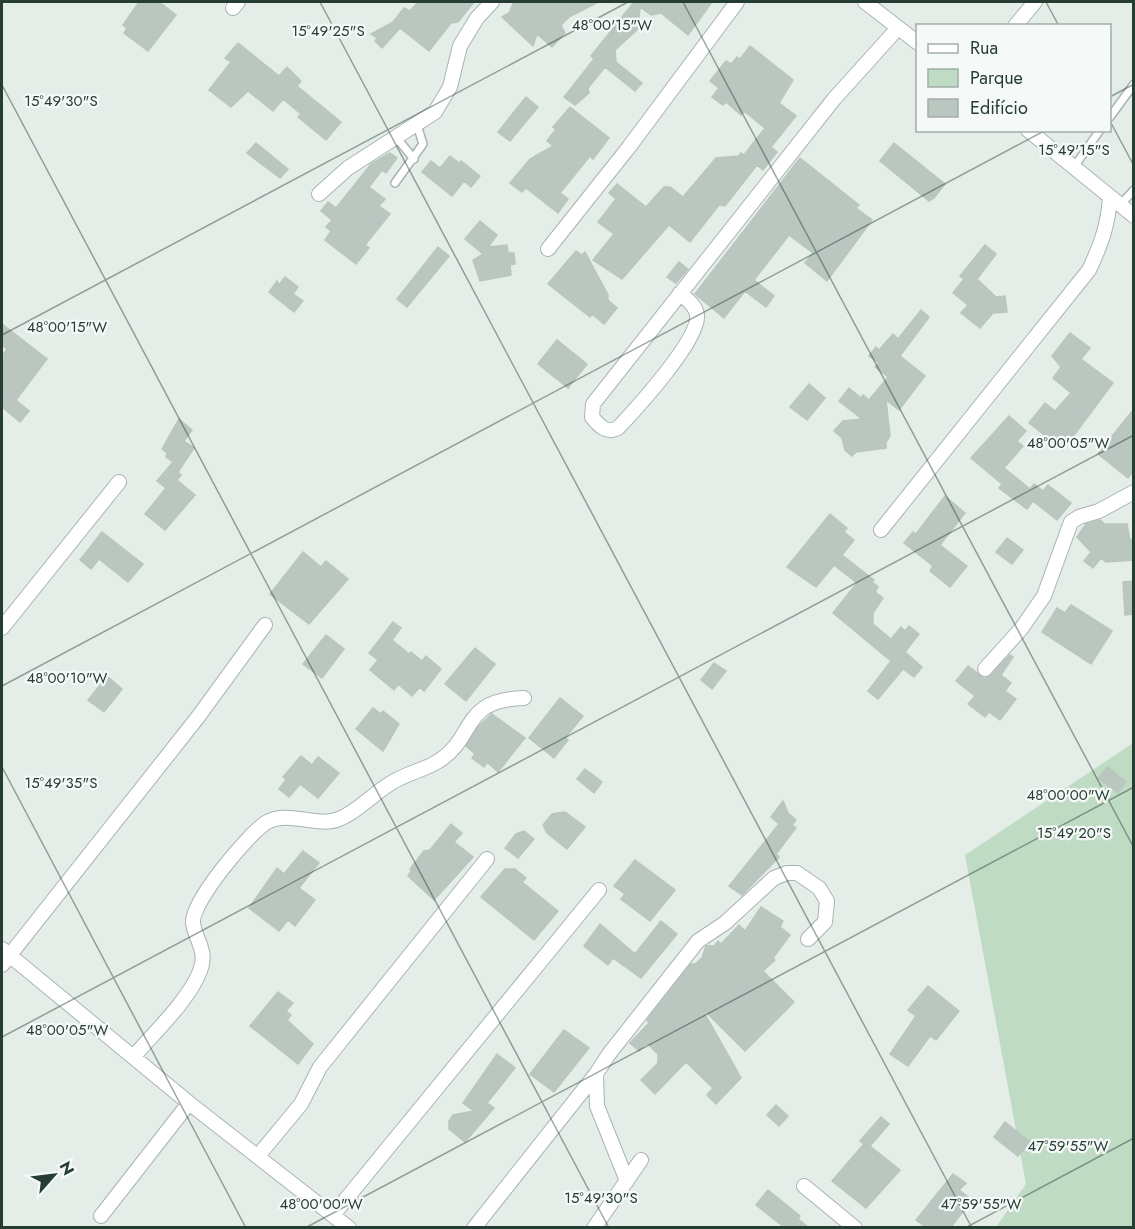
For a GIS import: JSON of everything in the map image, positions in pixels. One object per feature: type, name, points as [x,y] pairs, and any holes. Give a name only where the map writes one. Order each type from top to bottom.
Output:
[{"type":"street","points":[[320,195],[348,168],[435,112],[444,100],[460,46],[477,18],[492,2]]},
{"type":"street","points":[[548,249],[629,147],[737,2]]},
{"type":"street","points":[[865,2],[916,41]]},
{"type":"street","points":[[1017,24],[1035,2]]},
{"type":"street","points":[[680,293],[697,312],[697,321],[689,340],[618,428],[608,431],[599,426],[592,417],[593,404],[680,293],[834,99],[898,27]]},
{"type":"street","points":[[1030,132],[1134,216]]},
{"type":"street","points":[[881,530],[1089,270],[1102,244],[1115,201]]},
{"type":"street","points":[[2,628],[119,482]]},
{"type":"street","points":[[986,669],[1021,629],[1044,596],[1071,522],[1099,511],[1134,492]]},
{"type":"street","points":[[266,625],[191,726],[4,956],[349,1227]]},
{"type":"street","points":[[133,1058],[189,990],[200,973],[204,959],[203,949],[193,924],[194,912],[201,898],[251,836],[276,819],[325,821],[339,819],[389,783],[440,761],[487,705],[507,699],[524,698]]},
{"type":"street","points":[[258,1156],[301,1104],[324,1061],[487,859]]},
{"type":"street","points":[[474,1227],[698,941],[740,910],[774,878],[787,873],[796,873],[819,888],[827,901],[825,922],[808,939]]},
{"type":"street","points":[[333,1215],[599,890]]},
{"type":"street","points":[[596,1074],[597,1106],[627,1181]]},
{"type":"street","points":[[101,1216],[189,1103]]},
{"type":"street","points":[[594,1227],[642,1160]]},
{"type":"street","points":[[804,1186],[855,1227]]},
{"type":"lane","points":[[1111,116],[1134,84]]},
{"type":"lane","points":[[395,183],[414,159],[424,139],[417,125]]},
{"type":"lane","points":[[1074,167],[1099,132]]},
{"type":"lane","points":[[395,136],[414,159]]},
{"type":"lane","points":[[1115,201],[1134,190]]},
{"type":"green space","points":[[1133,743],[1133,1227],[996,1227],[1026,1184],[965,855]]},
{"type":"building","points":[[139,2],[159,2],[176,15],[148,51],[124,33],[127,28],[123,25]]},
{"type":"building","points":[[418,2],[474,2],[458,22],[451,23],[429,51],[400,28],[382,48],[375,41],[377,38],[371,34],[393,22],[404,8],[410,11]]},
{"type":"building","points":[[514,2],[598,2],[569,17],[561,25],[565,33],[552,47],[537,34],[533,46],[502,17],[509,13]]},
{"type":"building","points":[[634,2],[712,2],[688,35],[661,13],[651,15],[640,7],[638,29],[615,50],[616,62],[642,83],[635,91],[605,67],[588,88],[589,93],[575,105],[564,97],[594,59],[591,56]]},
{"type":"building","points":[[238,43],[279,76],[287,67],[301,81],[297,86],[341,122],[326,140],[298,117],[301,114],[283,99],[273,111],[248,91],[231,107],[209,90],[231,62],[225,58]]},
{"type":"building","points":[[750,46],[793,80],[779,103],[796,116],[771,147],[777,152],[763,170],[757,165],[725,206],[719,205],[690,242],[669,225],[622,279],[593,260],[614,234],[598,222],[616,199],[609,193],[617,184],[646,207],[664,187],[670,187],[683,197],[716,158],[739,156],[741,153],[744,155],[765,128],[744,111],[741,115],[726,102],[723,105],[712,97],[719,88],[710,81],[726,61],[731,64],[737,57],[740,59]]},
{"type":"building","points":[[526,97],[538,107],[510,141],[498,132]]},
{"type":"building","points":[[570,107],[609,138],[593,159],[590,156],[560,193],[568,199],[558,213],[526,188],[522,192],[510,183],[530,159],[553,146],[547,141],[556,129],[553,127]]},
{"type":"building","points":[[256,143],[288,169],[280,178],[247,153]]},
{"type":"building","points":[[894,143],[945,184],[934,198],[929,201],[880,161]]},
{"type":"building","points":[[390,153],[397,158],[386,173],[382,170],[369,187],[385,199],[379,206],[390,214],[365,245],[369,248],[356,264],[325,240],[331,231],[326,227],[332,220],[321,211],[328,202],[336,208],[371,164]]},
{"type":"building","points":[[450,156],[459,163],[461,161],[480,176],[471,187],[464,181],[452,196],[422,172],[431,161],[440,168]]},
{"type":"building","points":[[800,158],[859,205],[856,208],[872,220],[827,281],[805,263],[813,253],[789,235],[754,280],[774,296],[766,307],[745,291],[724,318],[695,294]]},
{"type":"building","points":[[480,221],[497,235],[488,247],[507,245],[508,253],[514,253],[515,264],[510,265],[511,275],[480,281],[473,260],[483,254],[465,239]]},
{"type":"building","points":[[985,245],[996,254],[977,279],[996,297],[1005,296],[1007,312],[993,313],[980,328],[961,313],[968,305],[953,293],[964,279],[960,276]]},
{"type":"building","points":[[438,247],[449,256],[407,307],[397,299]]},
{"type":"building","points":[[576,251],[582,255],[585,252],[608,295],[608,300],[617,308],[604,324],[592,314],[590,317],[548,284]]},
{"type":"building","points":[[679,262],[688,269],[676,283],[667,277]]},
{"type":"building","points":[[285,277],[298,287],[293,294],[303,301],[294,312],[269,292],[277,281],[279,285]]},
{"type":"building","points":[[921,310],[929,317],[900,356],[925,376],[899,410],[886,400],[890,436],[886,442],[886,448],[856,452],[852,456],[845,450],[842,438],[834,431],[843,421],[862,419],[839,401],[849,388],[861,398],[863,395],[869,400],[888,377],[875,367],[879,363],[869,356],[876,347],[879,350],[893,334],[898,339]]},
{"type":"building","points":[[2,324],[47,359],[16,400],[29,411],[20,422],[2,407],[2,356],[7,349],[2,345]]},
{"type":"building","points":[[1070,333],[1090,348],[1081,359],[1113,383],[1063,450],[1029,423],[1045,403],[1055,411],[1071,393],[1053,378],[1061,367],[1052,356]]},
{"type":"building","points":[[557,340],[587,364],[568,388],[538,364]]},
{"type":"building","points":[[809,384],[825,398],[807,420],[790,407]]},
{"type":"building","points":[[1134,409],[1134,470],[1128,478],[1098,454]]},
{"type":"building","points":[[1009,416],[1026,431],[1017,441],[1023,446],[1004,468],[1030,489],[1034,484],[1043,491],[1048,485],[1071,503],[1057,520],[1033,501],[1027,509],[999,488],[1002,484],[971,458]]},
{"type":"building","points":[[179,419],[192,430],[184,441],[194,448],[178,472],[181,475],[177,480],[195,495],[165,530],[145,514],[166,488],[157,481],[173,462],[166,457],[167,453],[162,449]]},
{"type":"building","points":[[945,496],[965,513],[940,545],[967,566],[950,587],[930,571],[933,566],[904,543],[913,532],[916,534]]},
{"type":"building","points":[[830,514],[847,528],[844,532],[854,540],[842,555],[874,580],[872,582],[878,587],[875,592],[883,598],[873,613],[873,624],[891,639],[901,627],[905,631],[909,626],[919,634],[905,652],[922,667],[914,677],[903,669],[878,699],[868,691],[891,661],[833,613],[857,583],[834,565],[816,587],[787,567]]},
{"type":"building","points":[[1100,520],[1105,524],[1127,524],[1130,540],[1134,540],[1134,560],[1106,562],[1101,558],[1093,568],[1084,561],[1091,552],[1077,537],[1086,524]]},
{"type":"building","points":[[102,532],[143,564],[128,582],[99,559],[91,569],[80,560]]},
{"type":"building","points":[[1007,538],[1023,550],[1012,564],[996,552]]},
{"type":"building","points":[[303,552],[321,567],[326,561],[348,579],[309,624],[270,594]]},
{"type":"building","points":[[1134,581],[1134,614],[1125,615],[1123,582]]},
{"type":"building","points":[[1071,605],[1112,631],[1091,664],[1042,632],[1057,608],[1065,613]]},
{"type":"building","points":[[393,622],[401,628],[392,640],[422,661],[426,656],[441,669],[424,691],[420,687],[412,696],[398,684],[394,690],[370,670],[378,660],[369,653]]},
{"type":"building","points":[[326,635],[344,649],[322,678],[303,664]]},
{"type":"building","points":[[475,648],[495,664],[466,701],[445,684]]},
{"type":"building","points":[[1010,655],[1013,657],[1001,675],[1011,683],[1005,691],[1016,699],[1000,720],[989,712],[985,717],[968,704],[975,696],[956,681],[968,666],[985,679]]},
{"type":"building","points":[[714,663],[726,671],[712,689],[701,680]]},
{"type":"building","points":[[107,676],[122,689],[104,712],[88,700]]},
{"type":"building","points":[[560,698],[583,716],[565,738],[568,740],[554,758],[529,738]]},
{"type":"building","points":[[373,708],[381,714],[383,711],[399,724],[383,751],[356,729]]},
{"type":"building","points":[[492,714],[525,738],[498,772],[487,762],[484,767],[472,758],[475,754],[466,746],[478,727]]},
{"type":"building","points":[[301,756],[312,765],[318,757],[339,773],[318,798],[300,784],[289,797],[279,789],[286,780],[283,777]]},
{"type":"building","points":[[1108,767],[1126,782],[1118,793],[1098,778]]},
{"type":"building","points":[[585,769],[602,782],[594,793],[577,779]]},
{"type":"building","points":[[783,801],[788,813],[796,820],[792,825],[796,828],[776,854],[779,857],[742,895],[729,886],[779,824],[771,817]]},
{"type":"building","points":[[565,812],[585,827],[567,849],[547,833],[543,825],[552,814]]},
{"type":"building","points":[[451,824],[462,833],[454,842],[473,857],[434,900],[408,876],[412,870],[410,869],[424,851],[430,850]]},
{"type":"building","points":[[524,831],[534,839],[518,858],[505,848],[516,834]]},
{"type":"building","points":[[303,851],[319,863],[299,888],[315,900],[295,926],[288,920],[279,931],[249,908],[277,868],[284,874]]},
{"type":"building","points":[[635,860],[675,890],[650,921],[621,899],[625,894],[614,886]]},
{"type":"building","points":[[505,869],[515,869],[526,878],[522,882],[558,911],[534,940],[481,897]]},
{"type":"building","points":[[761,907],[783,921],[780,927],[790,935],[773,958],[775,960],[763,971],[794,1002],[745,1051],[701,1007],[741,1078],[716,1104],[707,1095],[713,1088],[686,1062],[655,1094],[641,1080],[658,1063],[658,1054],[647,1043],[639,1051],[630,1043],[649,1023],[647,1020],[691,964],[695,964],[702,958],[706,946],[714,946],[718,941],[721,944],[739,925],[745,931]]},
{"type":"building","points":[[661,921],[677,934],[641,978],[613,958],[608,965],[584,946],[600,924],[635,954]]},
{"type":"building","points":[[928,986],[959,1011],[936,1040],[930,1036],[908,1066],[890,1054],[916,1016],[908,1010]]},
{"type":"building","points":[[278,992],[293,1003],[286,1011],[291,1015],[287,1020],[313,1044],[298,1064],[250,1026]]},
{"type":"building","points":[[564,1030],[589,1048],[554,1092],[530,1074]]},
{"type":"building","points":[[497,1054],[515,1068],[487,1103],[494,1108],[465,1142],[449,1129],[449,1121],[453,1115],[474,1111],[463,1103]]},
{"type":"building","points":[[776,1105],[788,1116],[779,1126],[767,1115]]},
{"type":"building","points":[[881,1117],[889,1124],[870,1146],[900,1170],[866,1208],[832,1181],[864,1144],[860,1141]]},
{"type":"building","points":[[1005,1122],[1030,1142],[1018,1156],[994,1137]]},
{"type":"building","points":[[953,1174],[966,1183],[959,1190],[972,1200],[951,1227],[926,1227],[916,1220]]},
{"type":"building","points":[[768,1190],[800,1216],[798,1219],[808,1227],[784,1227],[756,1205]]}]
